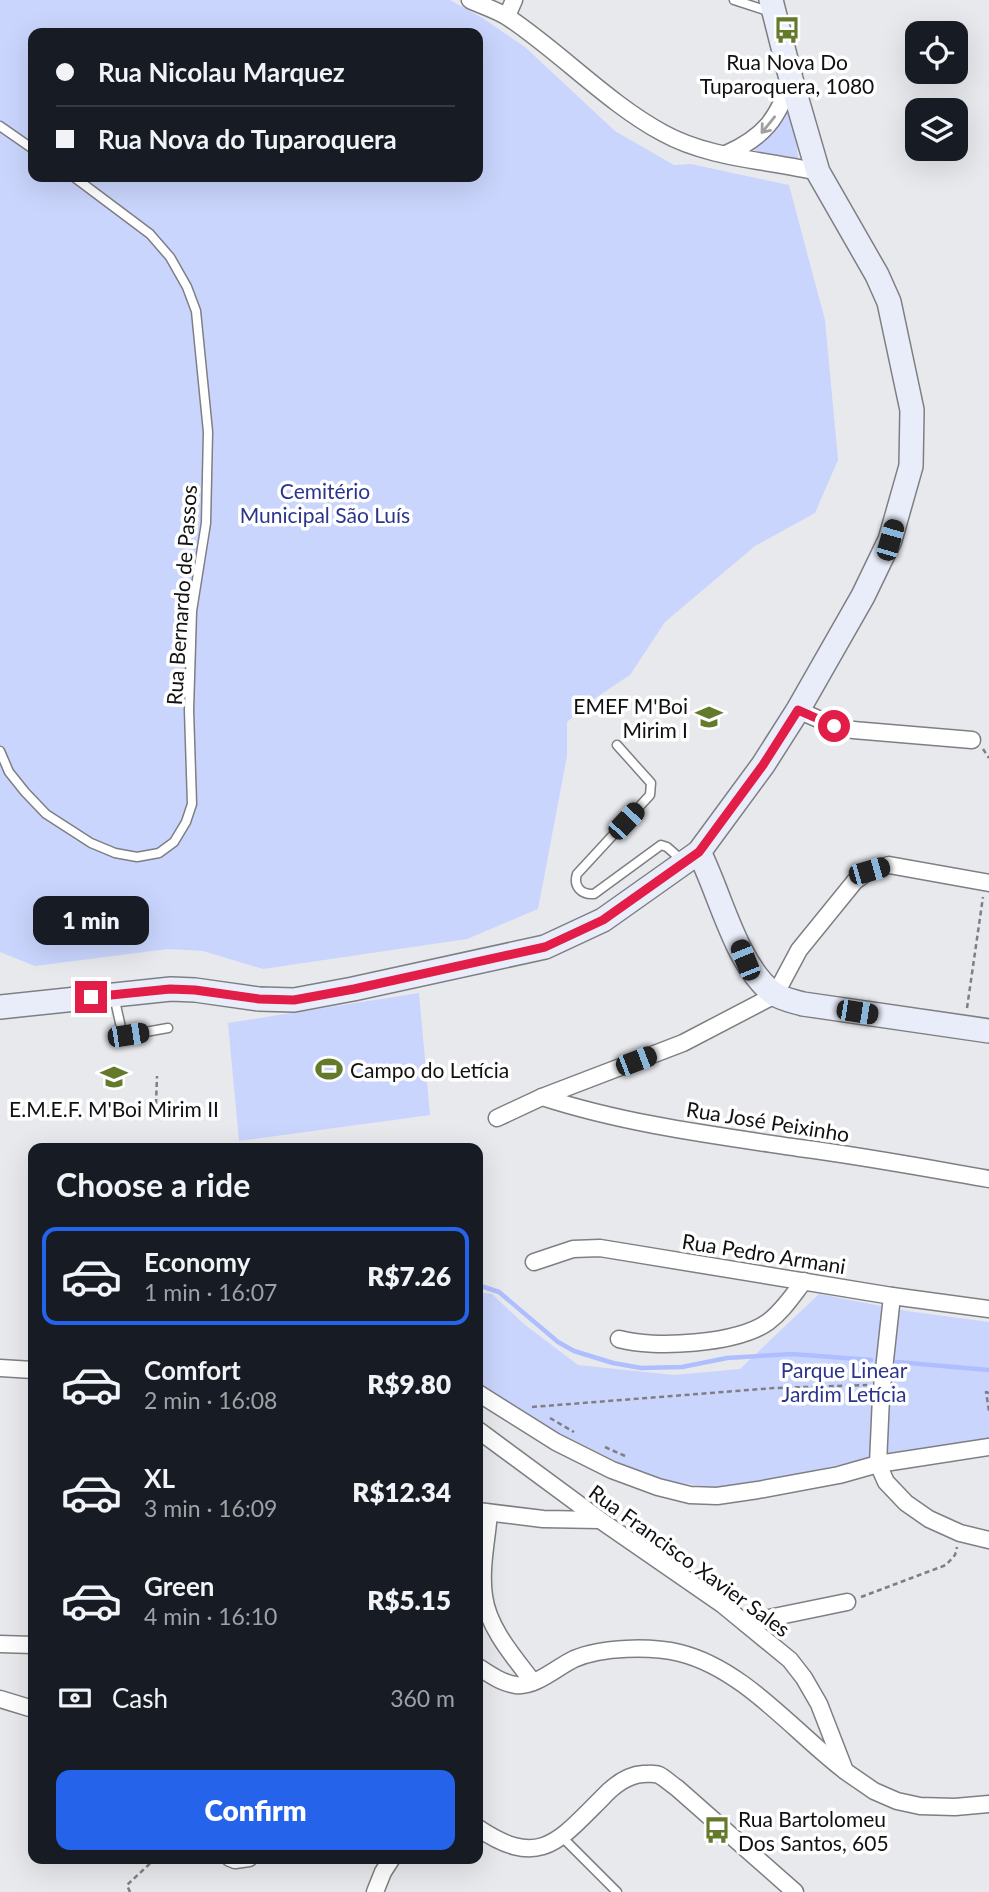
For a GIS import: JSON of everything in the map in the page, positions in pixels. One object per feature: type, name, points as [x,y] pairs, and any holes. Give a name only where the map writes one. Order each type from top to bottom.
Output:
[{"type":"street","points":[[470,0],[507,16],[632,113],[664,134],[726,154],[818,172]]},
{"type":"street","points":[[507,16],[514,0]]},
{"type":"street","points":[[0,1007],[170,989],[294,1000],[354,989],[545,947],[603,920],[692,857],[763,765],[798,710],[863,596],[890,540],[911,466],[912,410],[888,302],[877,275],[818,172],[772,7]]},
{"type":"street","points":[[726,154],[757,138],[782,106],[791,79]]},
{"type":"street","points":[[798,710],[834,726],[853,730],[972,740]]},
{"type":"street","points":[[692,857],[745,960],[760,981],[775,995],[803,1004],[989,1031]]},
{"type":"street","points":[[497,1118],[542,1097],[683,1043],[775,995],[799,950],[855,881],[869,871],[889,865],[987,883]]},
{"type":"street","name":"Rua José Peixinho","points":[[542,1097],[590,1113],[721,1137],[989,1179]]},
{"type":"street","name":"Rua Pedro Armani","points":[[534,1262],[573,1249],[600,1248],[892,1296],[989,1309]]},
{"type":"street","points":[[619,1339],[630,1342],[686,1344],[747,1332],[770,1321],[804,1281]]},
{"type":"street","points":[[892,1296],[882,1386],[878,1464],[886,1482],[906,1503],[929,1519],[960,1533],[989,1540]]},
{"type":"street","points":[[0,1368],[28,1370]]},
{"type":"street","points":[[483,1396],[556,1442],[612,1470],[658,1488],[690,1495],[717,1496],[758,1490],[839,1475],[878,1464],[989,1447]]},
{"type":"street","name":"Rua Francisco Xavier Sales","points":[[483,1434],[745,1623],[790,1660],[819,1704],[845,1771]]},
{"type":"street","points":[[533,1682],[502,1640],[484,1598],[484,1512],[543,1519],[600,1520]]},
{"type":"street","points":[[745,1623],[848,1602]]},
{"type":"street","points":[[0,1644],[28,1645]]},
{"type":"street","points":[[483,1670],[498,1680],[518,1685],[533,1682],[576,1658],[610,1651],[641,1649],[680,1654],[727,1674],[754,1693],[812,1745],[874,1791],[897,1801],[920,1806],[989,1804]]},
{"type":"street","points":[[0,1699],[28,1707]]},
{"type":"street","points":[[483,1832],[495,1840],[517,1848],[544,1847],[562,1838],[614,1786],[635,1775],[657,1773],[795,1892]]},
{"type":"street","points":[[375,1892],[389,1864]]},
{"type":"lane","points":[[734,0],[772,7]]},
{"type":"lane","points":[[0,126],[28,146]]},
{"type":"lane","name":"Rua Bernardo de Passos","points":[[0,751],[9,772],[46,814],[91,843],[116,853],[137,857],[159,853],[174,842],[186,822],[192,804],[189,710],[192,611],[206,523],[208,432],[196,311],[187,287],[170,257],[150,234],[81,182]]},
{"type":"lane","points":[[617,744],[651,783],[650,794],[577,874],[575,881],[578,888],[584,893],[594,894],[661,845],[692,857]]},
{"type":"lane","points":[[114,995],[122,1032],[128,1035],[169,1028]]},
{"type":"lane","points":[[562,1838],[617,1892]]},
{"type":"path","points":[[964,1028],[987,883]]},
{"type":"path","points":[[156,1076],[156,1104]]},
{"type":"path","points":[[532,1407],[774,1388],[882,1386]]},
{"type":"path","points":[[989,1393],[986,1392],[989,1411]]},
{"type":"path","points":[[524,1403],[582,1436]]},
{"type":"path","points":[[606,1448],[630,1459]]},
{"type":"path","points":[[848,1602],[946,1565],[955,1555],[960,1533]]},
{"type":"path","points":[[130,1892],[127,1885],[150,1864]]},
{"type":"green space","name":"Cemitério Municipal São Luís","points":[[0,0],[450,0],[525,47],[615,131],[674,165],[691,164],[789,185],[825,320],[838,460],[815,513],[755,546],[665,622],[630,675],[588,703],[567,722],[567,756],[538,909],[467,939],[263,969],[203,951],[168,949],[35,966],[0,952]]},
{"type":"green space","points":[[792,102],[799,166],[754,150]]},
{"type":"green space","name":"Campo do Letícia","points":[[419,993],[430,1115],[239,1141],[228,1023]]},
{"type":"green space","name":"Parque Linear Jardim Letícia","points":[[483,1293],[492,1294],[524,1324],[578,1365],[674,1375],[740,1369],[819,1294],[907,1311],[989,1322],[989,1442],[901,1451],[752,1484],[717,1488],[653,1479],[553,1430],[483,1387]]},
{"type":"waterway","points":[[483,1287],[499,1292],[558,1342],[574,1351],[613,1363],[641,1368],[682,1367],[727,1358],[792,1354],[871,1360]]},
{"type":"waterway","points":[[897,1362],[989,1370]]},
{"type":"place","name":"Rua Nova Do Tuparoquera, 1080","points":[[787,30]]},
{"type":"place","name":"EMEF M'Boi Mirim I","points":[[709,717]]},
{"type":"place","name":"Campo do Letícia","points":[[329,1069]]},
{"type":"place","name":"E.M.E.F. M'Boi Mirim II","points":[[114,1077]]},
{"type":"place","name":"Rua Bartolomeu Dos Santos, 605","points":[[717,1830]]},
{"type":"route","points":[[91,997],[170,989],[294,1000],[545,947],[603,920],[699,852],[763,765],[798,710],[834,726]]}]
